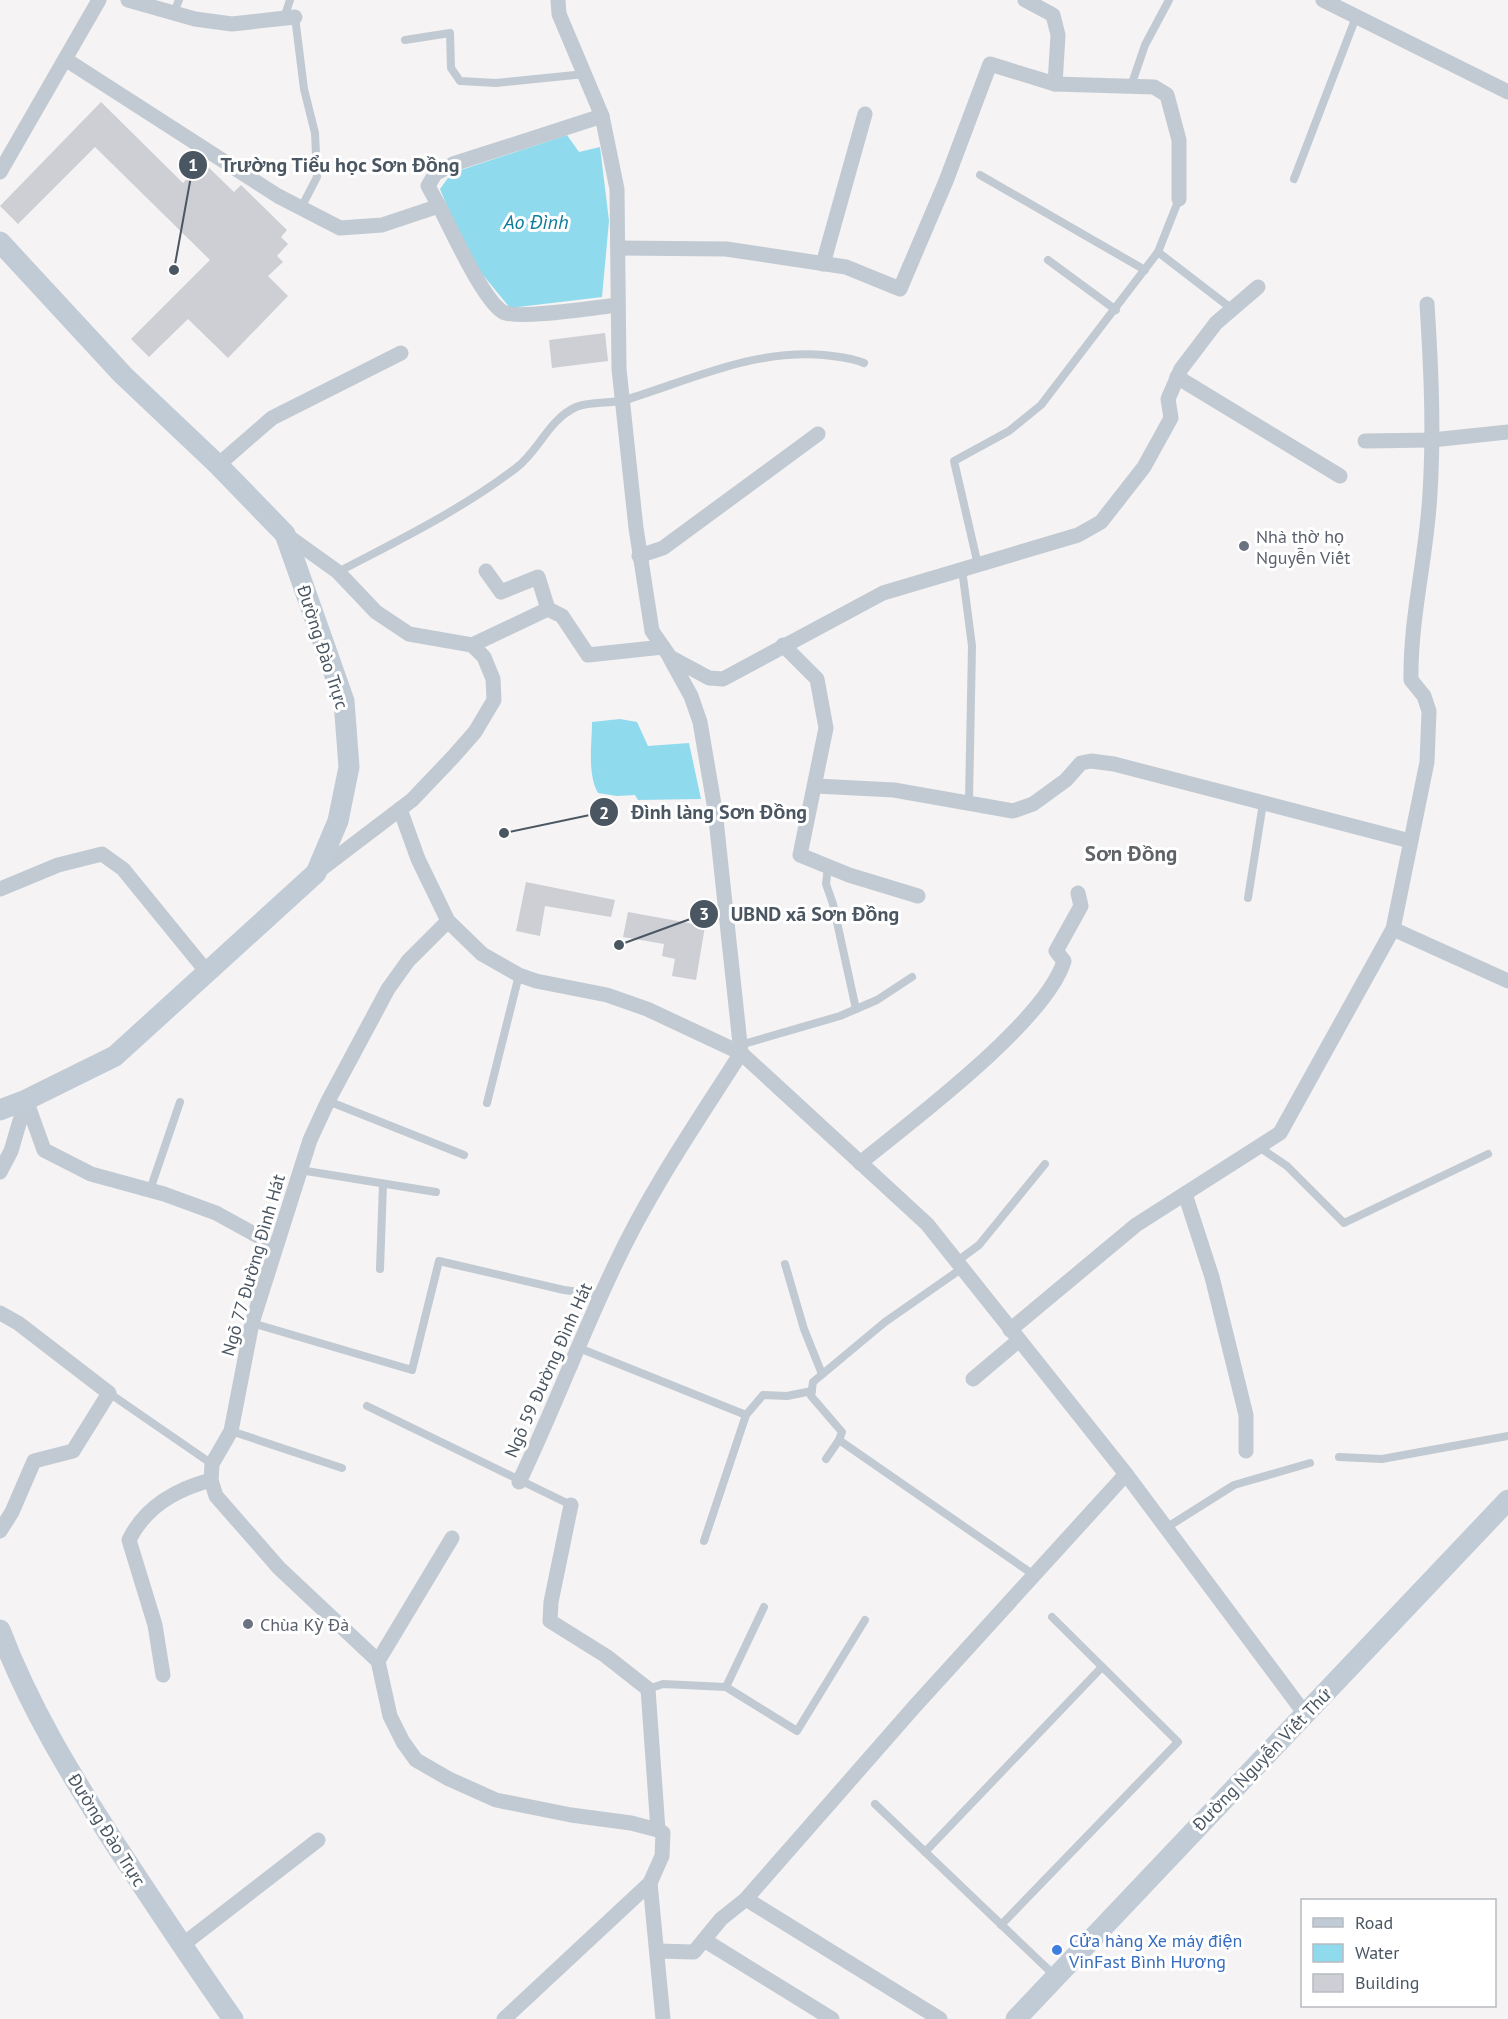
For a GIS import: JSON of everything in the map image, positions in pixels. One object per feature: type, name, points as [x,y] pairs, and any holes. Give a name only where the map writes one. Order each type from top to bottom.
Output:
[{"type":"street","points":[[0,172],[99,0]]},
{"type":"street","points":[[129,0],[177,6],[195,19],[232,24],[290,18]]},
{"type":"street","points":[[558,0],[559,14],[602,116],[617,189],[619,369],[639,555],[652,631],[667,652],[691,696],[700,722],[715,810],[741,1049]]},
{"type":"street","points":[[1025,0],[1053,15],[1059,35],[1055,84]]},
{"type":"street","points":[[1323,0],[1508,92]]},
{"type":"street","points":[[66,59],[301,208],[340,228],[382,225],[439,206]]},
{"type":"street","points":[[618,248],[726,249],[846,267],[900,289],[946,181],[990,64],[1055,84],[1154,87],[1167,96],[1179,140],[1179,199]]},
{"type":"street","points":[[823,264],[865,114]]},
{"type":"street","points":[[602,116],[453,164],[435,174],[428,186],[484,289],[494,305],[505,314],[542,313],[618,305]]},
{"type":"street","name":"Đường Đào Trực","points":[[0,242],[123,375],[218,465],[285,534],[322,633],[344,701],[349,767],[338,821],[316,873],[115,1056],[26,1100],[0,1110]]},
{"type":"street","points":[[486,571],[501,592],[538,578],[548,609],[562,616],[588,655],[667,652],[709,678],[723,679],[883,592],[1078,535],[1101,522],[1144,467],[1171,418],[1168,399],[1177,377],[1215,323],[1258,287]]},
{"type":"street","points":[[973,1379],[1014,1336],[1136,1225],[1280,1134],[1393,929],[1427,762],[1429,711],[1424,696],[1411,680],[1410,648],[1430,494],[1433,392],[1427,304]]},
{"type":"street","points":[[218,465],[272,418],[401,353]]},
{"type":"street","points":[[1177,377],[1340,476]]},
{"type":"street","points":[[1365,441],[1432,440],[1508,432]]},
{"type":"street","points":[[639,555],[663,548],[818,434]]},
{"type":"street","points":[[285,534],[338,572],[376,612],[409,634],[472,645],[484,657],[493,679],[494,700],[475,732],[412,800],[316,873]]},
{"type":"street","points":[[472,645],[548,609]]},
{"type":"street","points":[[783,645],[817,679],[826,728],[816,786],[800,855],[918,896]]},
{"type":"street","points":[[816,786],[894,790],[969,801],[1013,811],[1033,804],[1066,780],[1081,763],[1091,761],[1114,764],[1410,841]]},
{"type":"street","points":[[400,809],[418,859],[448,921],[482,954],[519,975],[536,981],[608,995],[741,1049],[927,1224],[1126,1474],[1305,1714]]},
{"type":"street","points":[[0,889],[58,865],[102,854],[123,869],[207,972]]},
{"type":"street","points":[[860,1163],[994,1052],[1034,1010],[1062,970],[1065,961],[1056,951],[1081,906],[1078,893]]},
{"type":"street","name":"Ngõ 77 Đường Đình Hát","points":[[211,1480],[212,1464],[231,1431],[252,1323],[274,1248],[300,1170],[328,1101],[388,989],[419,948],[448,921]]},
{"type":"street","points":[[1393,929],[1508,981]]},
{"type":"street","name":"Ngõ 59 Đường Đình Hát","points":[[519,1482],[615,1264],[659,1182],[741,1049]]},
{"type":"street","points":[[0,1172],[11,1151],[26,1100]]},
{"type":"street","points":[[26,1100],[44,1150],[91,1174],[150,1190],[216,1213],[265,1240],[274,1248]]},
{"type":"street","points":[[1185,1194],[1212,1277],[1246,1415],[1246,1451]]},
{"type":"street","points":[[0,1313],[18,1323],[109,1393],[73,1451],[34,1461],[12,1512],[0,1531]]},
{"type":"street","points":[[657,1951],[694,1952],[721,1919],[746,1899],[1126,1474]]},
{"type":"street","points":[[163,1675],[155,1625],[129,1540],[135,1528],[161,1502],[181,1488],[211,1480],[216,1496],[279,1568],[378,1661],[390,1716],[403,1742],[416,1760],[449,1779],[496,1800],[571,1815],[630,1823],[663,1833],[662,1856],[650,1883],[504,2019]]},
{"type":"street","name":"Đường Nguyễn Viết Thứ","points":[[1016,2019],[1508,1500]]},
{"type":"street","name":"Ngõ 59 Đường Đình Hát","points":[[570,1505],[551,1602],[550,1621],[606,1656],[648,1689]]},
{"type":"street","points":[[378,1661],[452,1538]]},
{"type":"street","name":"Đường Đào Trực","points":[[0,1630],[40,1721],[181,1946],[233,2019]]},
{"type":"street","points":[[648,1689],[658,1830]]},
{"type":"street","points":[[181,1946],[318,1840]]},
{"type":"street","points":[[650,1883],[663,2019]]},
{"type":"street","points":[[746,1899],[940,2019]]},
{"type":"street","points":[[704,1940],[832,2019]]},
{"type":"lane","points":[[290,0],[290,18],[315,133],[317,177],[301,208]]},
{"type":"lane","points":[[1131,87],[1145,45],[1168,0]]},
{"type":"lane","points":[[1294,179],[1356,17]]},
{"type":"lane","points":[[405,40],[450,33],[451,68],[460,81],[496,83],[585,74]]},
{"type":"lane","points":[[980,175],[1145,270]]},
{"type":"lane","points":[[978,565],[954,461],[1009,431],[1041,405],[1116,310],[1158,252],[1179,199]]},
{"type":"lane","points":[[1158,252],[1232,309]]},
{"type":"lane","points":[[1048,260],[1116,310]]},
{"type":"lane","points":[[338,572],[437,520],[517,467],[556,419],[576,407],[598,402],[622,401],[732,363],[780,355],[833,356],[853,358],[864,363]]},
{"type":"lane","points":[[962,569],[972,646],[969,801]]},
{"type":"lane","points":[[1248,898],[1263,803]]},
{"type":"lane","points":[[828,866],[826,884],[833,904],[856,1009]]},
{"type":"lane","points":[[487,1104],[519,975]]},
{"type":"lane","points":[[741,1049],[840,1016],[877,1000],[912,977]]},
{"type":"lane","points":[[328,1101],[464,1155]]},
{"type":"lane","points":[[150,1190],[180,1102]]},
{"type":"lane","points":[[1259,1147],[1287,1166],[1344,1223],[1488,1154]]},
{"type":"lane","points":[[826,1459],[842,1432],[811,1396],[813,1382],[959,1265],[979,1245],[1045,1164]]},
{"type":"lane","points":[[300,1170],[436,1192]]},
{"type":"lane","points":[[380,1269],[382,1184]]},
{"type":"lane","points":[[252,1323],[412,1370],[439,1261],[564,1290],[602,1296]]},
{"type":"lane","points":[[785,1264],[804,1329],[822,1374]]},
{"type":"lane","points":[[579,1348],[746,1415]]},
{"type":"lane","points":[[704,1541],[746,1415],[763,1395],[787,1396],[812,1391]]},
{"type":"lane","points":[[109,1393],[212,1464]]},
{"type":"lane","points":[[367,1406],[519,1482]]},
{"type":"lane","points":[[231,1431],[342,1468]]},
{"type":"lane","points":[[1339,1456],[1382,1459],[1508,1436]]},
{"type":"lane","points":[[839,1440],[1034,1575]]},
{"type":"lane","points":[[1166,1528],[1234,1485],[1310,1463]]},
{"type":"lane","name":"Ngõ 59 Đường Đình Hát","points":[[519,1482],[570,1505]]},
{"type":"lane","points":[[726,1687],[764,1607]]},
{"type":"lane","points":[[1001,1924],[1178,1742],[1052,1617]]},
{"type":"lane","points":[[648,1689],[663,1684],[726,1687],[797,1731],[865,1620]]},
{"type":"lane","points":[[925,1852],[1102,1667]]},
{"type":"lane","points":[[875,1804],[1055,1976]]},
{"type":"water","name":"Ao Đình","points":[[567,135],[579,152],[600,147],[609,221],[602,297],[510,308],[479,270],[454,223],[440,189],[448,178],[461,170]]},
{"type":"water","points":[[620,719],[637,722],[648,746],[689,743],[701,799],[638,800],[635,795],[617,796],[598,793],[591,768],[592,722]]},
{"type":"building","points":[[101,102],[183,183],[203,162],[234,192],[241,185],[287,230],[281,237],[288,244],[277,256],[283,262],[268,276],[288,296],[228,358],[188,319],[149,357],[131,339],[210,260],[95,147],[18,224],[0,206]]},
{"type":"building","points":[[605,333],[608,361],[552,368],[549,340]]},
{"type":"building","points":[[526,882],[615,900],[611,917],[545,906],[540,936],[516,931]]},
{"type":"building","points":[[628,912],[705,926],[696,980],[672,976],[675,959],[662,956],[664,944],[623,937]]},
{"type":"place","name":"Trường Tiểu học Sơn Đồng","points":[[174,270]]},
{"type":"place","name":"Nhà thờ họ Nguyễn Viết","points":[[1244,546]]},
{"type":"place","name":"Đình làng Sơn Đồng","points":[[504,833]]},
{"type":"place","name":"UBND xã Sơn Đồng","points":[[619,945]]},
{"type":"place","name":"Chùa Kỳ Đà","points":[[248,1624]]},
{"type":"place","name":"Cửa hàng Xe máy điện VinFast Bình Hương","points":[[1057,1950]]},
{"type":"district","name":"Sơn Đồng","points":[[1131,853]]}]
